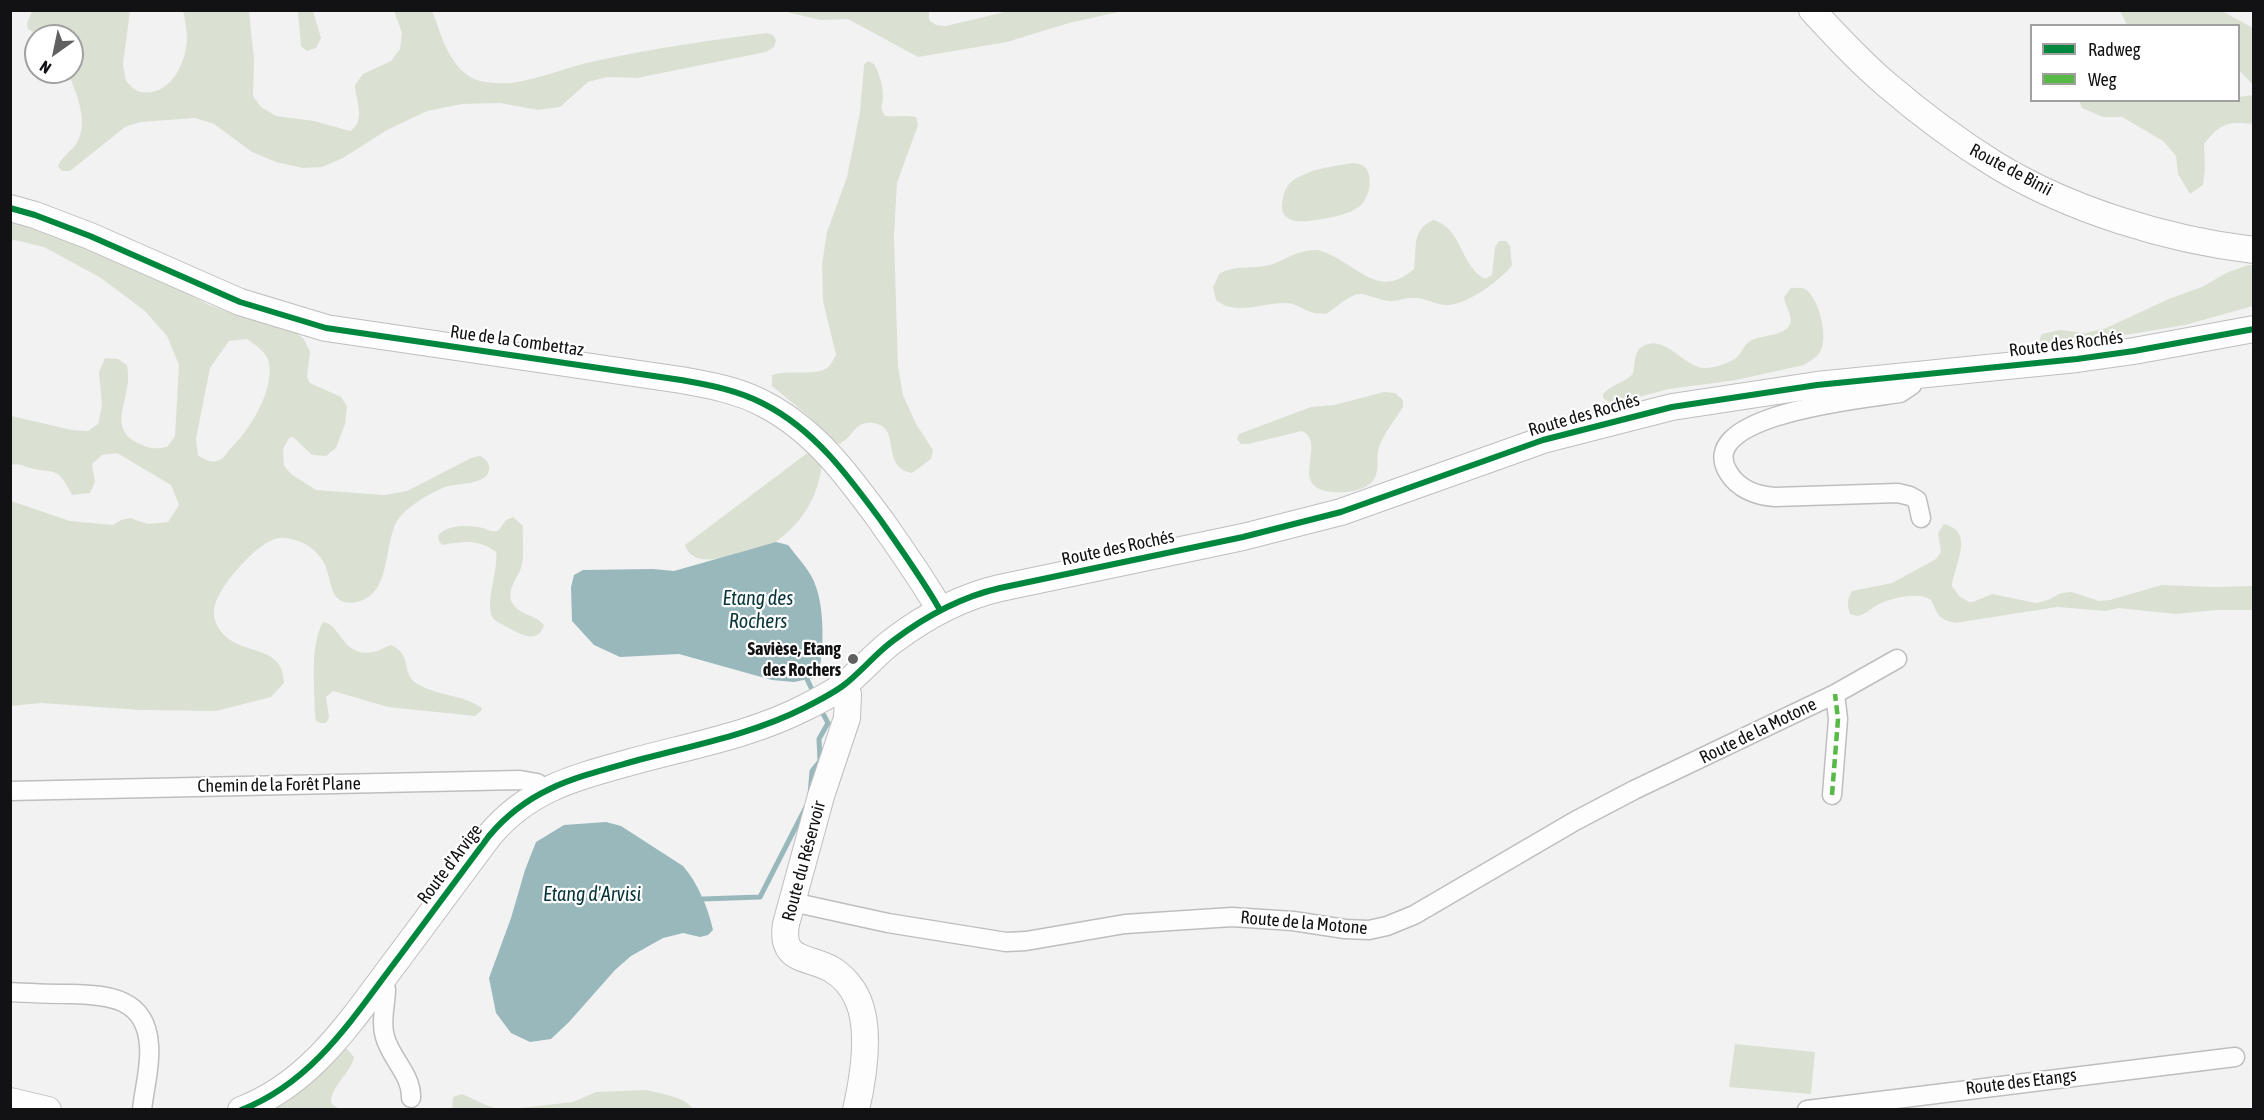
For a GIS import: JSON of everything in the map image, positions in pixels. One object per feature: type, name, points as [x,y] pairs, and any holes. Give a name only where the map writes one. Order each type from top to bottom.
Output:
[{"type":"street","name":"Route de Binii","points":[[1812,10],[1884,83],[1941,128],[1998,166],[2048,191],[2127,222],[2175,236],[2253,250]]},
{"type":"street","name":"Rue de la Combettaz","points":[[10,208],[80,232],[240,302],[326,328],[681,380],[751,398],[789,420],[830,456],[862,494],[940,610]]},
{"type":"street","name":"Route des Rochés","points":[[844,685],[894,640],[940,610],[984,592],[1263,532],[1341,512],[1543,440],[1629,417],[1745,394],[2077,359],[2253,329]]},
{"type":"street","points":[[1914,375],[1912,385],[1900,393],[1808,408],[1740,431],[1725,446],[1723,458],[1733,478],[1745,488],[1760,495],[1775,497],[1899,493],[1917,500],[1921,518]]},
{"type":"street","name":"Route de la Motone","points":[[792,902],[888,923],[1006,942],[1026,941],[1125,924],[1232,917],[1293,921],[1354,930],[1376,929],[1413,915],[1575,821],[1634,790],[1835,694],[1897,659]]},
{"type":"street","name":"Route d'Arvige","points":[[241,1110],[269,1097],[307,1070],[344,1031],[497,826],[524,803],[546,789],[580,776],[748,730],[798,711],[844,685]]},
{"type":"street","name":"Route du Réservoir","points":[[844,685],[848,694],[847,718],[821,796],[785,932],[788,947],[800,958],[840,975],[855,994],[863,1013],[865,1042],[856,1110]]},
{"type":"street","name":"Route de la Motone","points":[[1832,795],[1838,719],[1835,694]]},
{"type":"street","name":"Chemin de la Forêt Plane","points":[[10,791],[520,780],[537,783],[546,789]]},
{"type":"street","points":[[381,982],[386,989],[384,1035],[409,1083],[411,1098]]},
{"type":"street","points":[[10,992],[104,995],[121,1000],[134,1009],[146,1026],[150,1047],[142,1110]]},
{"type":"street","name":"Route des Etangs","points":[[1807,1110],[2138,1067],[2235,1057]]},
{"type":"street","points":[[10,1101],[48,1110]]},
{"type":"shaded area","points":[[32,11],[130,11],[123,64],[126,81],[141,92],[151,92],[168,84],[180,68],[187,39],[183,11],[249,11],[254,60],[253,96],[261,107],[276,116],[314,121],[350,131],[358,122],[359,116],[355,85],[363,74],[391,61],[400,49],[402,33],[394,11],[432,11],[447,49],[458,66],[474,79],[492,83],[522,81],[600,60],[704,41],[767,33],[773,35],[776,40],[774,47],[766,52],[637,78],[607,77],[588,82],[560,107],[538,110],[500,103],[462,104],[427,111],[387,130],[343,158],[322,167],[303,168],[276,162],[252,152],[214,124],[195,118],[140,122],[125,127],[70,171],[62,171],[58,166],[76,144],[82,127],[78,99],[72,84],[84,84],[84,24],[27,24]]},
{"type":"shaded area","points":[[298,11],[313,11],[321,38],[316,48],[307,51],[301,46]]},
{"type":"shaded area","points":[[787,11],[929,11],[929,20],[936,25],[946,26],[1009,11],[1123,11],[1069,23],[1007,42],[918,57],[848,19],[821,20]]},
{"type":"shaded area","points":[[2120,11],[2222,11],[2253,28],[2253,85],[2240,71],[2240,24],[2126,24]]},
{"type":"shaded area","points":[[868,61],[874,64],[881,80],[883,97],[881,108],[885,116],[916,117],[918,125],[897,183],[894,236],[898,367],[903,395],[916,424],[933,450],[931,459],[912,473],[902,469],[896,463],[890,439],[882,426],[873,423],[862,424],[839,444],[832,441],[811,418],[772,386],[772,375],[817,372],[829,366],[836,355],[823,301],[822,264],[827,232],[847,177],[860,112],[864,65]]},
{"type":"shaded area","points":[[2253,95],[2253,124],[2225,125],[2210,137],[2204,144],[2203,185],[2190,194],[2178,174],[2176,156],[2163,141],[2122,117],[2103,117],[2082,108],[2079,102],[2240,102],[2240,97]]},
{"type":"shaded area","points":[[1353,163],[1361,164],[1366,168],[1370,179],[1366,197],[1360,206],[1345,214],[1316,220],[1296,221],[1286,217],[1282,206],[1283,198],[1291,182],[1313,171]]},
{"type":"shaded area","points":[[18,219],[161,279],[209,305],[240,316],[290,328],[304,339],[310,352],[307,377],[310,383],[341,397],[347,406],[345,424],[336,448],[326,456],[312,455],[293,437],[289,438],[283,449],[284,466],[291,474],[316,490],[384,495],[407,491],[471,458],[480,456],[488,463],[489,470],[483,478],[471,483],[439,489],[404,512],[395,526],[386,564],[377,588],[369,597],[357,602],[348,603],[337,598],[322,559],[299,541],[279,538],[270,541],[241,565],[218,597],[214,608],[215,619],[226,637],[276,661],[282,670],[284,683],[271,697],[216,711],[140,710],[41,703],[11,706],[11,501],[70,521],[113,525],[130,518],[148,524],[168,522],[179,505],[171,485],[117,453],[102,455],[92,464],[95,482],[90,493],[72,495],[55,472],[11,465],[11,416],[72,430],[88,431],[98,424],[102,406],[99,372],[105,358],[118,359],[127,365],[128,371],[122,413],[126,434],[147,447],[167,447],[175,436],[179,365],[167,336],[145,311],[101,278],[44,247],[11,241],[11,220]],"holes":[[[247,339],[257,346],[268,359],[270,374],[268,386],[252,422],[237,442],[225,456],[216,461],[208,461],[198,455],[196,439],[210,368],[229,341]]]},
{"type":"shaded area","points":[[1433,220],[1450,230],[1470,265],[1485,279],[1492,275],[1495,247],[1499,241],[1506,241],[1510,246],[1512,265],[1483,291],[1463,301],[1447,305],[1415,298],[1388,301],[1361,294],[1347,299],[1326,314],[1313,313],[1289,303],[1240,308],[1223,305],[1216,300],[1213,287],[1220,273],[1238,268],[1265,266],[1310,250],[1329,254],[1362,274],[1381,281],[1391,281],[1402,277],[1414,269],[1418,235],[1426,224]]},
{"type":"shaded area","points":[[2253,265],[2253,306],[2185,325],[2054,347],[2044,347],[2039,341],[2042,334],[2060,330],[2085,333],[2106,328],[2171,298],[2202,287],[2228,272]]},
{"type":"shaded area","points":[[1791,288],[1803,288],[1810,294],[1818,308],[1823,326],[1821,350],[1816,357],[1804,365],[1736,380],[1669,389],[1612,404],[1603,398],[1606,391],[1633,374],[1639,349],[1648,344],[1662,345],[1695,366],[1706,368],[1734,359],[1752,340],[1784,331],[1791,321],[1784,297]]},
{"type":"shaded area","points":[[1384,392],[1395,393],[1403,400],[1403,407],[1379,447],[1376,475],[1373,481],[1361,489],[1328,492],[1314,485],[1309,470],[1311,443],[1309,436],[1302,431],[1248,444],[1241,444],[1237,439],[1239,434],[1311,407],[1334,405]]},
{"type":"shaded area","points":[[806,454],[813,454],[822,463],[820,475],[808,507],[786,534],[772,544],[714,559],[696,558],[690,553],[685,545]]},
{"type":"shaded area","points":[[513,517],[523,526],[523,553],[521,568],[510,595],[516,608],[544,625],[536,636],[520,634],[493,618],[490,604],[496,552],[477,543],[443,545],[439,542],[438,536],[452,527],[478,527],[498,531],[506,520]]},
{"type":"shaded area","points":[[1944,524],[1954,528],[1961,542],[1952,586],[1959,596],[1969,602],[1992,594],[2036,603],[2061,593],[2072,592],[2099,601],[2162,585],[2253,586],[2253,610],[2216,610],[2176,614],[2118,608],[2106,611],[2057,607],[1955,623],[1941,617],[1931,600],[1926,597],[1913,596],[1885,602],[1858,616],[1850,614],[1848,602],[1852,591],[1892,583],[1936,559],[1941,552],[1938,533]]},
{"type":"shaded area","points":[[323,622],[334,628],[348,646],[363,653],[378,651],[391,645],[402,654],[409,674],[416,683],[474,703],[482,708],[481,711],[475,716],[388,707],[333,691],[326,697],[329,718],[326,723],[316,721],[314,655]]},
{"type":"shaded area","points":[[1735,1044],[1815,1052],[1811,1094],[1729,1087]]},
{"type":"shaded area","points":[[346,1048],[354,1057],[332,1097],[331,1103],[339,1109],[273,1110],[289,1101],[338,1051]]},
{"type":"shaded area","points":[[646,1090],[678,1098],[693,1109],[512,1109],[573,1102],[596,1092]]},
{"type":"shaded area","points":[[462,1094],[498,1109],[452,1109],[453,1097]]},
{"type":"water","name":"Etang des Rochers","points":[[776,542],[788,545],[815,584],[821,605],[822,630],[818,677],[794,682],[772,680],[679,654],[620,657],[594,645],[572,621],[571,587],[574,575],[583,570],[674,571]]},
{"type":"water","name":"Etang d'Arvisi","points":[[606,822],[621,826],[683,866],[702,896],[713,930],[708,935],[700,937],[683,933],[663,938],[631,956],[615,970],[551,1039],[530,1042],[511,1033],[496,1013],[489,978],[511,918],[525,870],[536,842],[564,825]]},
{"type":"waterway","points":[[807,679],[814,694]]},
{"type":"waterway","points":[[810,795],[812,771],[820,761],[819,739],[828,723],[820,708]]},
{"type":"waterway","points":[[703,899],[760,897],[806,807]]},
{"type":"marked path","points":[[1832,795],[1838,719],[1835,694]]},
{"type":"cycle path","points":[[10,208],[90,236],[240,302],[326,328],[681,380],[723,389],[754,399],[799,427],[830,456],[882,522],[940,610]]},
{"type":"cycle path","points":[[241,1110],[267,1098],[290,1083],[330,1045],[366,1002],[489,836],[520,807],[536,796],[571,780],[741,733],[804,708],[844,685],[887,645],[906,631],[944,608],[971,597],[1000,588],[1243,537],[1341,512],[1543,440],[1672,407],[1817,385],[2077,359],[2254,329]]},
{"type":"place","name":"Savièse, Etang des Rochers","points":[[853,659]]}]
